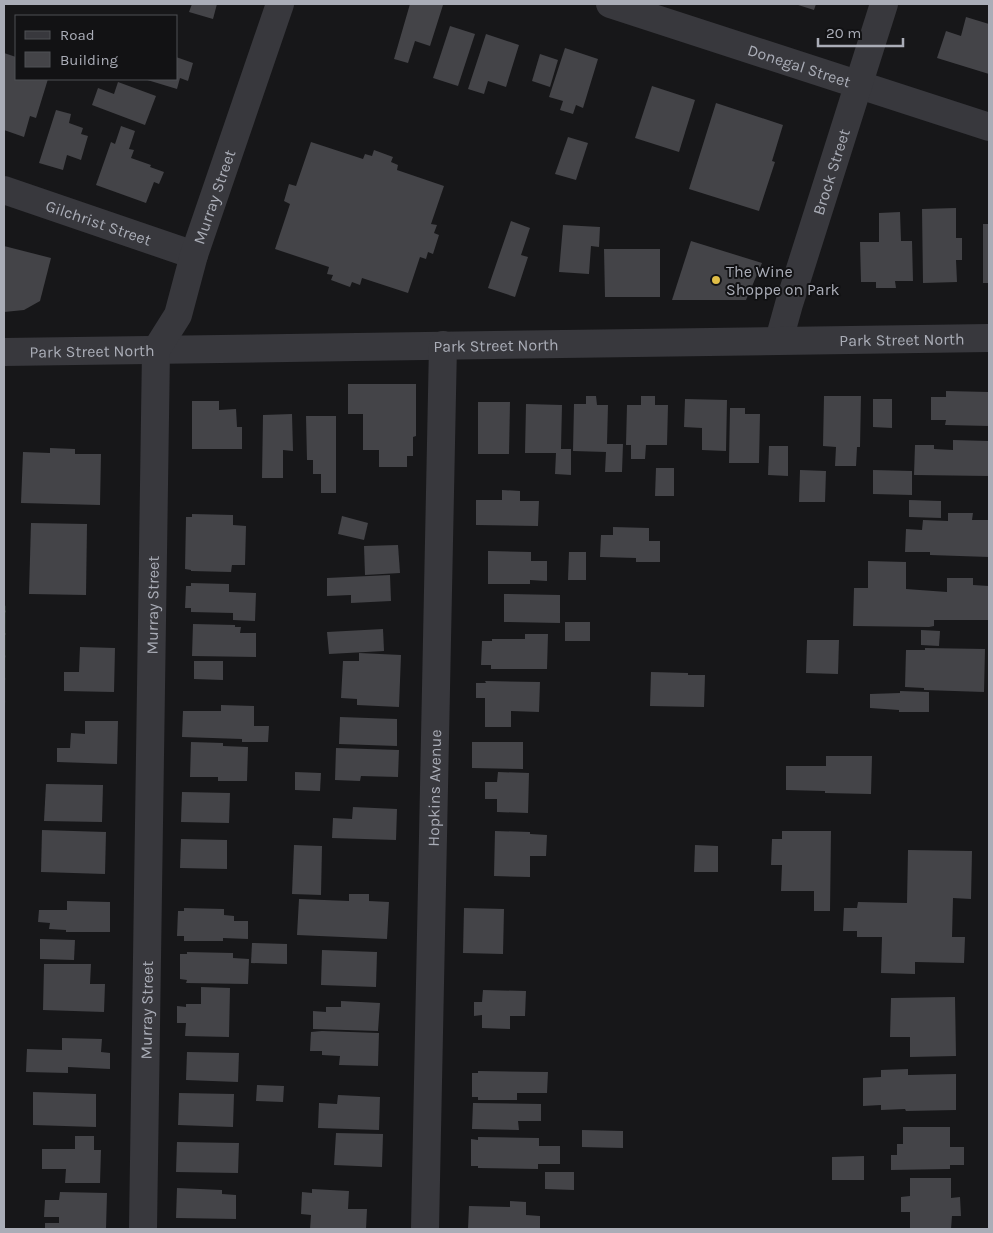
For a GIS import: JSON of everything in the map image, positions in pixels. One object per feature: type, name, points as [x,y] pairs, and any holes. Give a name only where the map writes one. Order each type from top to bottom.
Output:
[{"type":"street","name":"Murray Street","points":[[142,1229],[156,350],[178,315],[194,255],[280,4]]},
{"type":"street","name":"Donegal Street","points":[[610,4],[989,127]]},
{"type":"street","name":"Brock Street","points":[[779,340],[884,4]]},
{"type":"street","name":"Gilchrist Street","points":[[4,190],[194,255]]},
{"type":"street","name":"Park Street North","points":[[4,352],[989,338]]},
{"type":"street","name":"Hopkins Avenue","points":[[425,1229],[443,345]]},
{"type":"green space","points":[[4,605],[6,606],[4,842]]},
{"type":"building","points":[[192,4],[217,4],[213,19],[189,12]]},
{"type":"building","points":[[410,4],[443,5],[430,46],[415,41],[408,63],[394,59]]},
{"type":"building","points":[[795,4],[816,4],[814,10]]},
{"type":"building","points":[[966,17],[989,24],[989,74],[937,58],[946,31],[961,36]]},
{"type":"building","points":[[450,26],[475,34],[458,86],[433,78]]},
{"type":"building","points":[[486,34],[519,45],[506,87],[488,81],[484,94],[468,89]]},
{"type":"building","points":[[565,48],[598,59],[583,108],[576,105],[573,114],[560,110],[563,101],[549,97]]},
{"type":"building","points":[[4,53],[15,57],[15,80],[48,80],[36,118],[30,116],[24,137],[4,130]]},
{"type":"building","points":[[540,54],[558,60],[550,87],[532,81]]},
{"type":"building","points":[[178,58],[193,63],[188,81],[180,78],[177,89],[147,80],[178,80]]},
{"type":"building","points":[[118,82],[156,96],[145,125],[92,105],[98,88],[114,94]]},
{"type":"building","points":[[652,86],[695,100],[679,152],[635,138]]},
{"type":"building","points":[[716,103],[783,125],[772,161],[775,162],[759,211],[689,189]]},
{"type":"building","points":[[56,110],[71,114],[69,123],[83,128],[81,134],[88,136],[81,160],[67,155],[63,170],[39,163]]},
{"type":"building","points":[[121,126],[135,131],[129,149],[134,150],[131,158],[164,172],[159,184],[154,182],[146,203],[96,185],[111,142],[115,144]]},
{"type":"building","points":[[568,137],[588,143],[576,180],[555,174]]},
{"type":"building","points":[[311,142],[363,159],[365,154],[372,156],[374,150],[393,157],[391,162],[398,165],[397,170],[444,186],[431,224],[437,225],[434,233],[439,235],[433,254],[428,252],[426,259],[420,257],[408,293],[362,278],[360,285],[352,282],[350,287],[331,280],[333,275],[327,274],[329,267],[275,249],[290,204],[284,201],[289,184],[296,186]]},
{"type":"building","points":[[956,208],[956,238],[962,238],[962,260],[956,260],[957,282],[923,283],[922,209]]},
{"type":"building","points":[[900,212],[901,241],[912,241],[913,281],[895,281],[896,288],[876,288],[876,282],[861,282],[860,242],[879,242],[879,213]]},
{"type":"building","points":[[511,221],[530,228],[521,255],[528,257],[515,297],[488,288]]},
{"type":"building","points":[[983,224],[989,224],[989,283],[983,283]]},
{"type":"building","points":[[563,225],[600,227],[599,247],[591,246],[589,274],[559,272]]},
{"type":"building","points":[[691,241],[762,263],[746,300],[672,300]]},
{"type":"building","points":[[4,246],[51,258],[40,301],[24,310],[4,312]]},
{"type":"building","points":[[604,249],[660,249],[660,297],[605,297]]},
{"type":"building","points":[[348,384],[416,384],[416,436],[413,437],[413,456],[407,456],[407,467],[379,467],[379,450],[363,450],[363,414],[348,414]]},
{"type":"building","points":[[946,391],[989,392],[989,426],[945,425],[946,420],[931,420],[931,397],[946,397]]},
{"type":"building","points":[[586,396],[596,396],[597,405],[608,405],[607,444],[623,444],[622,472],[605,472],[606,452],[573,451],[574,404],[586,404]]},
{"type":"building","points":[[641,396],[655,396],[655,405],[668,405],[667,445],[646,445],[645,459],[631,459],[631,445],[626,445],[627,405],[641,405]]},
{"type":"building","points":[[824,396],[861,396],[860,447],[857,447],[856,466],[835,466],[836,447],[823,446]]},
{"type":"building","points":[[685,399],[727,400],[726,451],[702,450],[702,428],[684,427]]},
{"type":"building","points":[[873,399],[892,399],[892,428],[873,427]]},
{"type":"building","points":[[192,401],[219,401],[219,410],[236,409],[237,427],[242,427],[242,449],[192,449]]},
{"type":"building","points":[[478,402],[510,402],[509,454],[478,454]]},
{"type":"building","points":[[526,404],[562,405],[561,449],[571,449],[571,475],[555,474],[556,453],[525,453]]},
{"type":"building","points":[[730,408],[745,408],[745,414],[760,414],[759,463],[729,463]]},
{"type":"building","points":[[292,414],[293,451],[283,450],[283,478],[262,478],[263,415]]},
{"type":"building","points":[[306,416],[336,416],[336,493],[321,493],[321,474],[313,474],[313,460],[307,460]]},
{"type":"building","points":[[953,440],[989,441],[989,476],[914,475],[915,445],[934,445],[934,449],[953,450]]},
{"type":"building","points":[[769,446],[788,446],[788,476],[768,475]]},
{"type":"building","points":[[50,448],[75,449],[75,454],[101,454],[100,505],[21,503],[23,452],[50,453]]},
{"type":"building","points":[[656,468],[674,468],[674,496],[655,496]]},
{"type":"building","points":[[800,470],[826,471],[825,502],[799,502]]},
{"type":"building","points":[[873,470],[912,471],[912,495],[873,494]]},
{"type":"building","points":[[502,490],[520,491],[520,501],[539,501],[538,526],[476,525],[476,500],[502,500]]},
{"type":"building","points":[[909,500],[941,501],[941,518],[909,517]]},
{"type":"building","points":[[948,513],[973,513],[972,520],[989,520],[989,557],[930,555],[930,552],[905,552],[906,529],[922,530],[923,520],[948,521]]},
{"type":"building","points":[[192,514],[233,515],[233,525],[246,526],[245,565],[232,565],[231,572],[191,571],[185,569],[186,517],[192,517]]},
{"type":"building","points":[[342,516],[368,523],[364,540],[338,534]]},
{"type":"building","points":[[31,523],[87,524],[86,595],[29,594]]},
{"type":"building","points":[[613,527],[649,528],[649,541],[660,541],[660,562],[636,562],[636,558],[600,557],[601,535],[613,535]]},
{"type":"building","points":[[398,545],[400,573],[365,575],[364,546]]},
{"type":"building","points":[[488,551],[531,552],[531,561],[547,561],[547,581],[530,580],[530,584],[488,584]]},
{"type":"building","points":[[569,552],[586,552],[586,580],[568,580]]},
{"type":"building","points":[[868,561],[906,562],[906,589],[947,592],[947,578],[973,578],[973,585],[989,586],[989,620],[934,620],[934,626],[929,627],[853,626],[854,588],[868,588]]},
{"type":"building","points":[[390,575],[391,601],[351,603],[351,595],[327,596],[327,578]]},
{"type":"building","points":[[191,583],[229,584],[229,592],[256,593],[255,621],[233,620],[233,613],[191,612],[191,608],[185,608],[186,586],[191,586]]},
{"type":"building","points":[[504,594],[560,595],[560,623],[504,622]]},
{"type":"building","points":[[565,622],[590,622],[590,641],[565,641]]},
{"type":"building","points":[[193,624],[235,625],[235,627],[241,627],[240,633],[256,633],[256,657],[192,656]]},
{"type":"building","points":[[383,629],[384,651],[329,654],[327,632]]},
{"type":"building","points":[[921,630],[940,631],[939,646],[921,645]]},
{"type":"building","points":[[525,634],[548,634],[547,669],[491,669],[491,665],[481,665],[482,641],[492,641],[492,639],[525,639]]},
{"type":"building","points":[[807,640],[839,640],[838,674],[806,673]]},
{"type":"building","points":[[80,647],[115,648],[114,692],[64,691],[64,672],[79,672]]},
{"type":"building","points":[[925,648],[985,649],[984,692],[924,690],[924,688],[905,687],[906,650],[925,650]]},
{"type":"building","points":[[359,653],[401,655],[399,707],[357,705],[357,699],[341,698],[343,661],[359,661]]},
{"type":"building","points":[[194,661],[223,661],[223,680],[194,679]]},
{"type":"building","points":[[651,672],[705,675],[704,707],[650,706]]},
{"type":"building","points":[[485,681],[540,682],[539,712],[511,711],[511,727],[485,727],[485,698],[476,698],[476,683],[486,683]]},
{"type":"building","points":[[900,691],[929,692],[929,712],[899,712],[899,710],[870,708],[870,694],[900,693]]},
{"type":"building","points":[[221,705],[254,706],[254,726],[269,726],[268,742],[242,742],[242,739],[182,737],[183,711],[221,711]]},
{"type":"building","points":[[340,717],[397,719],[397,746],[339,744]]},
{"type":"building","points":[[85,721],[118,721],[117,764],[57,762],[57,748],[70,748],[71,733],[85,734]]},
{"type":"building","points":[[191,742],[223,743],[223,746],[248,747],[247,781],[218,781],[218,777],[190,777]]},
{"type":"building","points":[[472,742],[523,742],[523,769],[472,768]]},
{"type":"building","points":[[336,748],[399,750],[398,777],[361,776],[360,781],[335,780]]},
{"type":"building","points":[[826,756],[872,756],[871,794],[786,790],[786,766],[826,766]]},
{"type":"building","points":[[295,772],[321,773],[320,791],[295,790]]},
{"type":"building","points":[[498,772],[529,773],[528,813],[497,812],[497,799],[485,799],[485,782],[497,782]]},
{"type":"building","points":[[46,784],[103,785],[102,822],[44,821]]},
{"type":"building","points":[[182,792],[230,793],[229,823],[181,822]]},
{"type":"building","points":[[353,807],[397,809],[396,840],[332,838],[333,818],[352,819]]},
{"type":"building","points":[[42,830],[106,832],[105,874],[41,872]]},
{"type":"building","points":[[495,831],[530,832],[530,834],[547,835],[546,856],[530,856],[530,877],[494,876]]},
{"type":"building","points":[[782,831],[831,831],[830,911],[814,911],[814,891],[781,891],[782,865],[771,865],[772,839],[782,839]]},
{"type":"building","points":[[181,839],[227,840],[227,869],[180,868]]},
{"type":"building","points":[[294,845],[322,846],[321,895],[292,894]]},
{"type":"building","points":[[695,845],[718,846],[718,872],[694,872]]},
{"type":"building","points":[[908,850],[972,851],[971,899],[953,898],[952,937],[965,937],[964,963],[915,962],[915,974],[881,973],[882,937],[857,937],[857,931],[843,931],[844,908],[857,908],[858,902],[907,903]]},
{"type":"building","points":[[349,894],[369,894],[369,901],[389,902],[387,939],[297,935],[299,899],[349,901]]},
{"type":"building","points":[[67,901],[110,902],[110,932],[66,932],[66,930],[49,929],[50,923],[38,922],[39,910],[67,910]]},
{"type":"building","points":[[184,908],[224,909],[224,915],[234,916],[234,921],[248,921],[248,939],[223,938],[223,941],[184,941],[184,936],[177,936],[178,911],[184,911]]},
{"type":"building","points":[[464,908],[504,909],[503,954],[463,953]]},
{"type":"building","points":[[40,939],[75,940],[74,960],[40,959]]},
{"type":"building","points":[[252,943],[287,944],[287,964],[251,963]]},
{"type":"building","points":[[322,950],[377,952],[376,987],[321,985]]},
{"type":"building","points":[[187,952],[233,953],[233,958],[249,959],[248,984],[186,983],[187,980],[180,979],[180,954],[187,954]]},
{"type":"building","points":[[44,964],[91,964],[90,984],[105,984],[104,1012],[43,1010]]},
{"type":"building","points":[[201,987],[230,988],[229,1037],[185,1036],[186,1023],[177,1023],[177,1006],[186,1007],[186,1004],[201,1004]]},
{"type":"building","points":[[483,990],[526,991],[525,1016],[510,1016],[510,1029],[482,1028],[482,1015],[474,1016],[474,1002],[482,1002]]},
{"type":"building","points":[[955,997],[956,1056],[910,1057],[910,1037],[890,1037],[891,998]]},
{"type":"building","points":[[341,1001],[380,1003],[378,1031],[313,1029],[313,1011],[326,1012],[326,1007],[341,1007]]},
{"type":"building","points":[[311,1032],[379,1033],[378,1066],[339,1065],[340,1056],[322,1055],[322,1051],[310,1051]]},
{"type":"building","points":[[62,1038],[102,1039],[101,1052],[110,1053],[110,1069],[68,1067],[68,1073],[26,1072],[27,1049],[62,1050]]},
{"type":"building","points":[[187,1052],[239,1053],[238,1082],[186,1080]]},
{"type":"building","points":[[908,1069],[908,1075],[956,1074],[956,1110],[881,1110],[881,1105],[863,1106],[863,1078],[881,1077],[881,1070]]},
{"type":"building","points":[[478,1071],[548,1072],[547,1093],[517,1093],[517,1100],[478,1100],[478,1097],[472,1097],[472,1073],[478,1073]]},
{"type":"building","points":[[257,1085],[284,1086],[283,1102],[256,1101]]},
{"type":"building","points":[[33,1092],[96,1094],[96,1127],[33,1125]]},
{"type":"building","points":[[179,1093],[234,1094],[233,1127],[178,1125]]},
{"type":"building","points":[[338,1095],[380,1097],[379,1130],[318,1128],[319,1103],[337,1104]]},
{"type":"building","points":[[473,1103],[541,1104],[541,1121],[518,1121],[519,1130],[472,1129]]},
{"type":"building","points":[[903,1127],[950,1127],[950,1147],[964,1147],[964,1165],[950,1165],[950,1169],[891,1170],[891,1155],[897,1155],[897,1144],[903,1144]]},
{"type":"building","points":[[582,1130],[623,1131],[623,1148],[582,1147]]},
{"type":"building","points":[[336,1133],[383,1134],[382,1167],[334,1165]]},
{"type":"building","points":[[75,1136],[94,1136],[94,1150],[101,1150],[100,1183],[65,1183],[66,1169],[42,1169],[42,1149],[75,1149]]},
{"type":"building","points":[[478,1137],[539,1138],[539,1146],[560,1146],[560,1164],[538,1164],[538,1169],[478,1168],[478,1166],[471,1166],[471,1139],[478,1140]]},
{"type":"building","points":[[177,1142],[239,1143],[238,1173],[176,1172]]},
{"type":"building","points":[[864,1156],[864,1180],[832,1180],[832,1157]]},
{"type":"building","points":[[545,1172],[574,1172],[574,1190],[545,1189]]},
{"type":"building","points":[[910,1178],[951,1178],[951,1198],[960,1197],[961,1216],[952,1216],[951,1229],[910,1229],[910,1212],[901,1212],[901,1197],[910,1196]]},
{"type":"building","points":[[177,1188],[222,1190],[222,1194],[236,1195],[236,1219],[176,1218]]},
{"type":"building","points":[[312,1189],[349,1191],[348,1209],[367,1209],[366,1229],[310,1229],[311,1215],[301,1214],[302,1192],[312,1193]]},
{"type":"building","points":[[60,1192],[107,1193],[106,1229],[45,1229],[45,1223],[59,1223],[59,1217],[44,1217],[45,1200],[59,1200]]},
{"type":"building","points":[[510,1201],[526,1202],[526,1215],[540,1216],[540,1229],[468,1229],[469,1206],[510,1207]]},
{"type":"place","name":"The Wine Shoppe on Park","points":[[716,280]]}]
